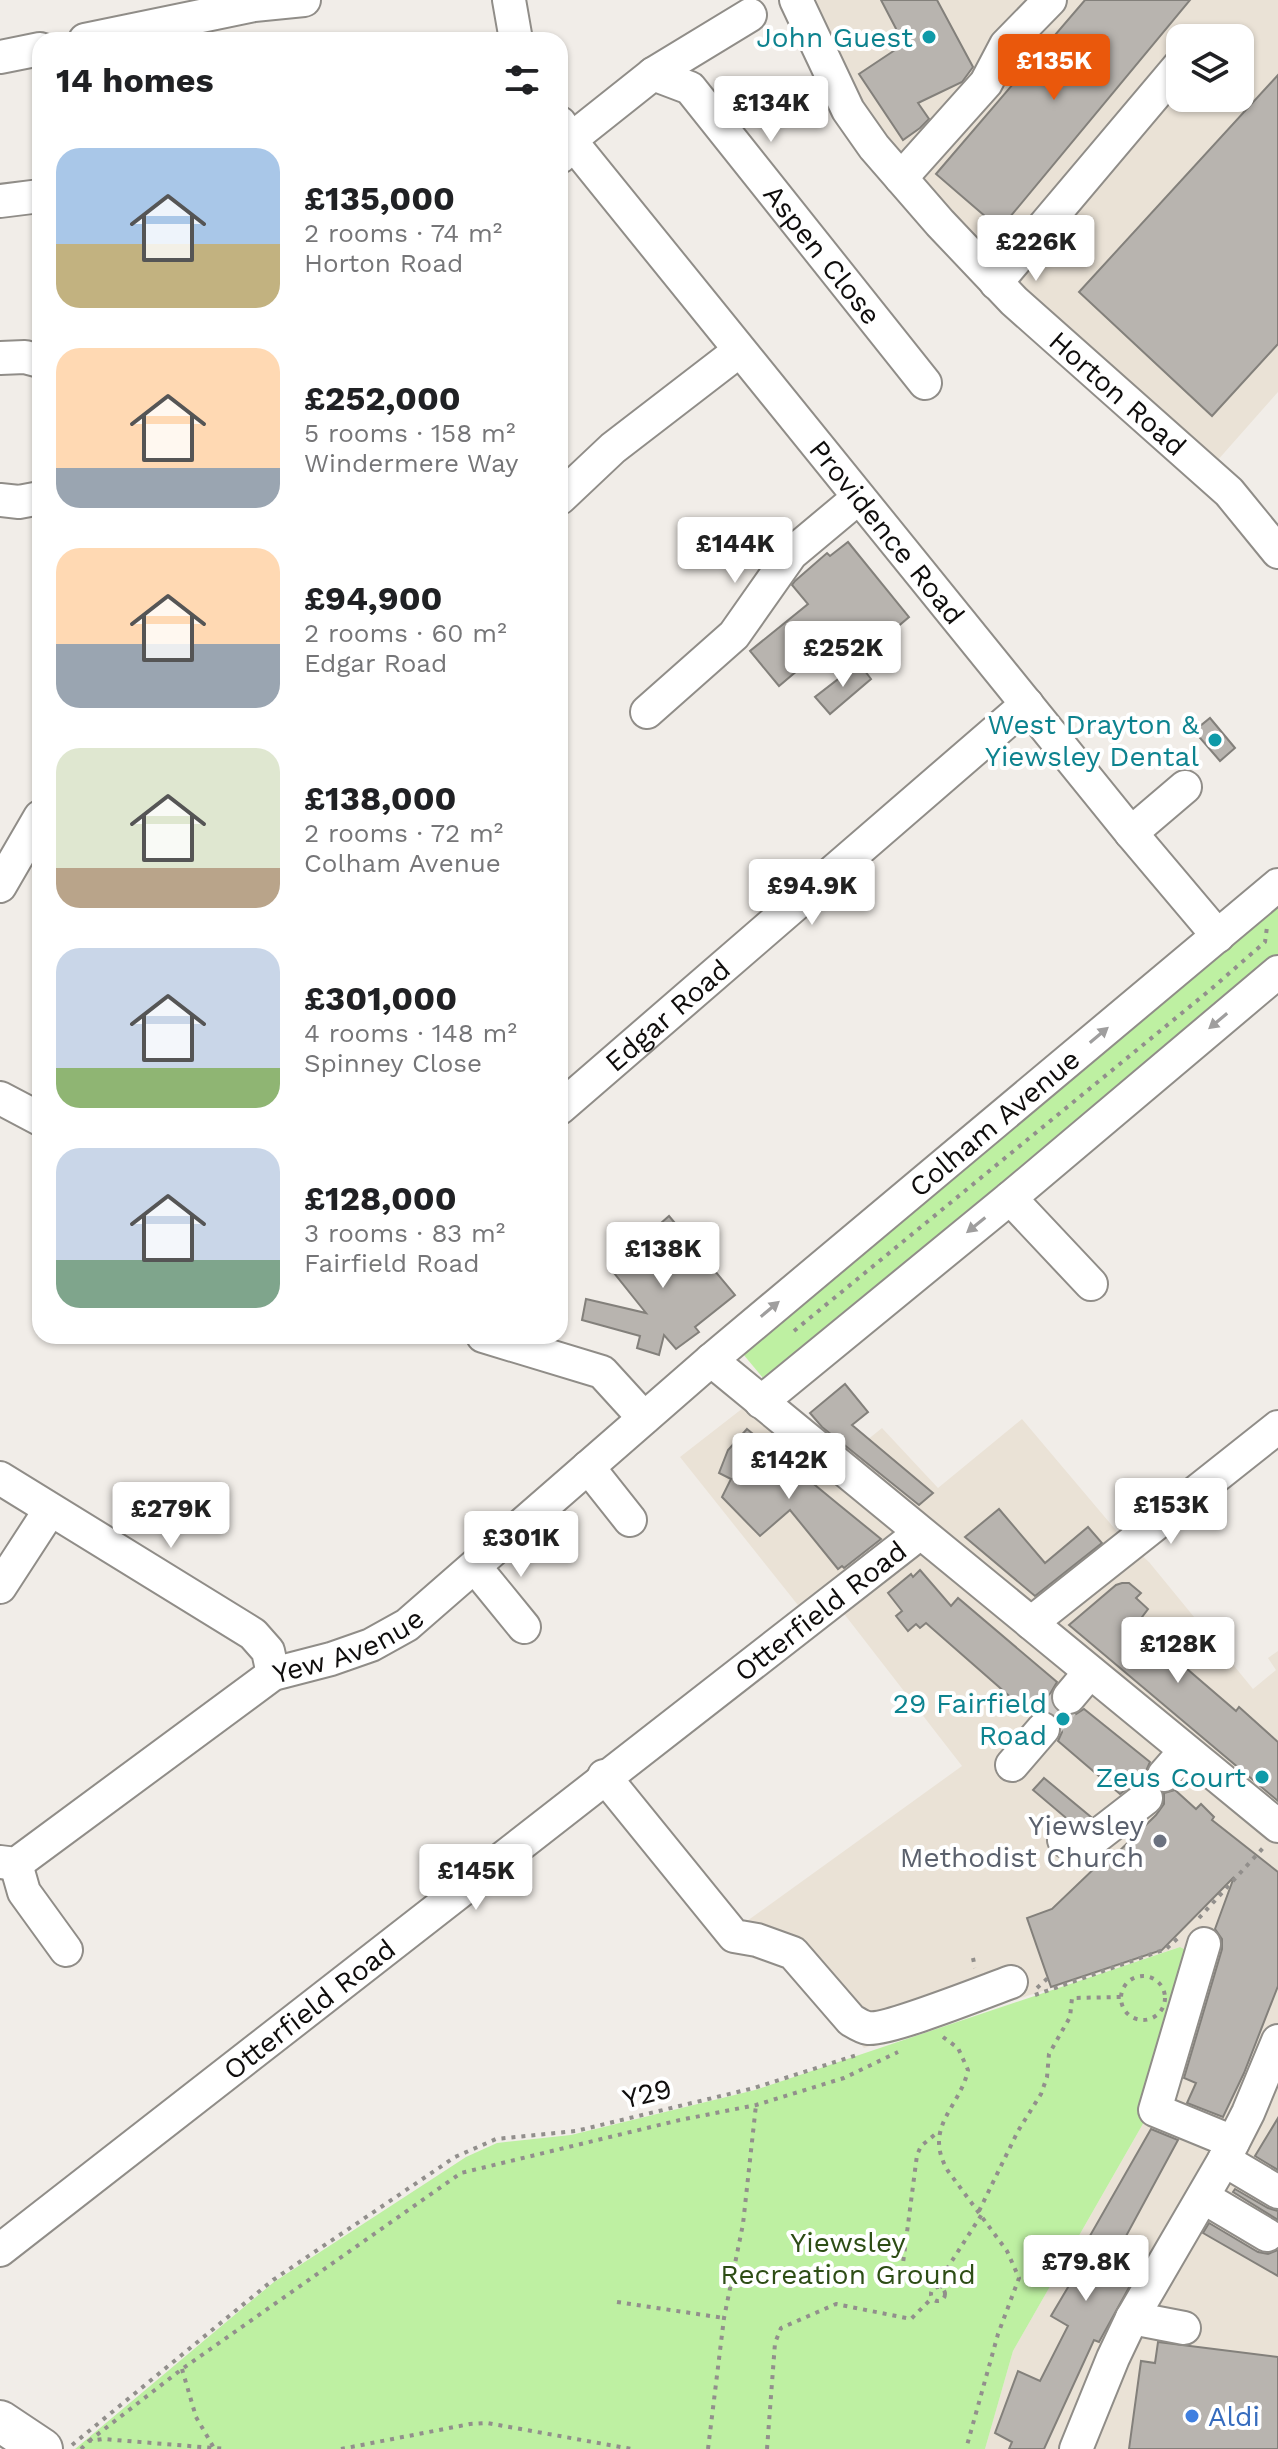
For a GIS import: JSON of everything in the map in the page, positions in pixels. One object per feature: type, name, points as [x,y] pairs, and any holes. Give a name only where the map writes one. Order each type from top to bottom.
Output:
[{"type":"main road","points":[[0,2421],[42,2449]]},
{"type":"street","points":[[124,32],[254,5],[296,0]]},
{"type":"street","points":[[509,0],[515,32]]},
{"type":"street","points":[[901,178],[986,83],[1006,45],[1050,0]]},
{"type":"street","name":"Horton Road","points":[[806,3],[848,110],[874,147],[996,283],[1229,492],[1278,552]]},
{"type":"street","points":[[568,136],[653,74],[750,15]]},
{"type":"street","points":[[0,57],[32,51]]},
{"type":"street","name":"Aspen Close","points":[[653,74],[690,88],[925,383]]},
{"type":"street","points":[[996,283],[1166,82]]},
{"type":"street","name":"Providence Road","points":[[568,146],[1131,833],[1209,944]]},
{"type":"street","points":[[0,201],[32,197]]},
{"type":"street","points":[[568,490],[613,448],[739,351]]},
{"type":"street","points":[[0,358],[32,359]]},
{"type":"street","points":[[647,712],[734,635],[791,554],[858,498]]},
{"type":"street","points":[[0,500],[32,500]]},
{"type":"street","name":"Edgar Road","points":[[568,1101],[1027,704]]},
{"type":"street","points":[[1131,833],[1185,787]]},
{"type":"street","points":[[0,886],[32,831]]},
{"type":"street","name":"Colham Avenue","points":[[711,1360],[1278,885]]},
{"type":"street","points":[[761,1402],[1278,972]]},
{"type":"street","points":[[0,1098],[32,1115]]},
{"type":"street","points":[[1010,1198],[1091,1284]]},
{"type":"street","points":[[509,1344],[602,1372],[644,1418]]},
{"type":"street","points":[[711,1360],[1185,1751],[1273,1834]]},
{"type":"street","name":"Yew Avenue","points":[[8,1863],[273,1674],[371,1645],[407,1625],[711,1360]]},
{"type":"street","points":[[1031,1623],[1278,1427]]},
{"type":"street","points":[[588,1467],[630,1520]]},
{"type":"street","points":[[0,1478],[253,1634],[268,1651],[273,1674]]},
{"type":"street","points":[[0,1587],[50,1510]]},
{"type":"street","name":"Otterfield Road","points":[[0,2250],[604,1776],[920,1533]]},
{"type":"street","points":[[475,1567],[524,1627]]},
{"type":"street","points":[[1069,1697],[1090,1672]]},
{"type":"street","points":[[1012,1765],[1043,1729]]},
{"type":"street","points":[[1064,1840],[1081,1847],[1088,1843],[1155,1786],[1185,1751]]},
{"type":"street","points":[[604,1776],[734,1936],[757,1940],[793,1953],[851,2020],[861,2026],[870,2029],[882,2027],[1017,1990]]},
{"type":"street","points":[[8,1863],[24,1892],[66,1950]]},
{"type":"street","points":[[1194,1933],[1155,2110],[1228,2151],[1278,2192]]},
{"type":"street","points":[[1076,2449],[1093,2401],[1132,2318],[1228,2151],[1278,2041]]},
{"type":"street","points":[[1203,2197],[1267,2235]]},
{"type":"street","points":[[1132,2318],[1184,2328]]},
{"type":"path","points":[[794,1331],[1210,990],[1265,942],[1269,919]]},
{"type":"path","points":[[1209,944],[1207,962],[1213,1016],[1217,1022]]},
{"type":"path","points":[[1014,1105],[1057,1157]]},
{"type":"path","points":[[793,1376],[786,1367],[806,1294],[799,1285]]},
{"type":"path","points":[[1017,1990],[1166,1949],[1194,1933],[1273,1834]]},
{"type":"path","points":[[1144,1975],[1157,1981],[1164,1990],[1165,1998],[1159,2013],[1143,2020],[1128,2014],[1121,1997],[1129,1980],[1144,1975]]},
{"type":"path","points":[[767,2449],[775,2343],[781,2328],[836,2304],[911,2319],[932,2298],[931,2294],[980,2213],[1018,2131],[1041,2094],[1047,2077],[1049,2054],[1070,2017],[1072,1998],[1121,1997]]},
{"type":"path","points":[[936,2035],[953,2042],[968,2070],[943,2119],[940,2155],[1013,2260],[1019,2278],[998,2334],[966,2449]]},
{"type":"path","name":"Y29","points":[[67,2449],[273,2280],[455,2157],[496,2139],[576,2131],[754,2088],[869,2051]]},
{"type":"path","points":[[81,2449],[182,2369],[461,2173],[680,2120],[756,2105],[844,2078],[899,2051]]},
{"type":"path","points":[[710,2449],[724,2318],[743,2224],[756,2105]]},
{"type":"path","points":[[932,2298],[938,2300],[944,2297],[944,2292],[915,2275],[900,2271],[917,2155],[921,2146],[940,2131]]},
{"type":"path","points":[[617,2302],[724,2318]]},
{"type":"path","points":[[182,2369],[196,2417],[214,2448]]},
{"type":"path","points":[[341,2449],[487,2423],[632,2449]]},
{"type":"path","points":[[89,2441],[103,2439],[226,2449]]},
{"type":"shaded area","points":[[804,0],[1278,0],[1278,392],[1209,470],[895,166]]},
{"type":"shaded area","points":[[752,1401],[835,1466],[882,1428],[938,1488],[1022,1419],[1120,1535],[1149,1562],[1253,1689],[1276,1670],[1268,1658],[1278,1651],[1278,2030],[1073,2449],[985,2449],[1013,2351],[1148,2115],[1194,1954],[1180,1947],[864,2048],[786,1962],[722,1939],[962,1766],[838,1606],[813,1624],[680,1457]]},
{"type":"shaded area","points":[[1278,2050],[1278,2449],[1077,2449]]},
{"type":"green space","points":[[1278,903],[1278,962],[766,1380],[763,1378],[743,1354]]},
{"type":"green space","name":"Yiewsley Recreation Ground","points":[[1180,1947],[1194,1954],[1148,2115],[1013,2351],[985,2449],[75,2449],[274,2282],[466,2157],[497,2143],[571,2135],[755,2090]]},
{"type":"building","points":[[881,0],[937,0],[973,67],[962,82],[918,103],[929,119],[903,140],[859,74],[904,44]]},
{"type":"building","points":[[1085,0],[1190,0],[1170,24],[1166,24],[1166,29],[1000,229],[936,174]]},
{"type":"building","points":[[1278,75],[1278,344],[1212,416],[1079,292],[1244,112],[1254,112],[1254,101]]},
{"type":"building","points":[[848,542],[909,617],[856,662],[836,638],[779,686],[750,651],[808,604],[792,585],[795,581],[827,553],[830,556]]},
{"type":"building","points":[[859,663],[871,679],[830,714],[815,697]]},
{"type":"building","name":"West Drayton & Yiewsley Dental","points":[[1210,718],[1235,748],[1220,761],[1194,731]]},
{"type":"building","points":[[669,1216],[735,1295],[695,1327],[699,1332],[676,1349],[664,1335],[659,1355],[637,1348],[640,1336],[582,1320],[586,1299],[646,1313],[610,1268]]},
{"type":"building","points":[[845,1384],[868,1412],[852,1425],[933,1493],[919,1505],[822,1427],[810,1413]]},
{"type":"building","points":[[747,1429],[881,1539],[844,1568],[838,1569],[790,1510],[760,1536],[722,1497],[731,1479],[719,1473],[728,1450]]},
{"type":"building","points":[[999,1509],[1045,1563],[1088,1527],[1102,1543],[1035,1596],[965,1537]]},
{"type":"building","points":[[920,1570],[951,1606],[958,1598],[1057,1682],[1050,1694],[1056,1711],[1066,1716],[1084,1709],[1150,1762],[1146,1779],[1120,1794],[1058,1741],[1062,1732],[1055,1714],[1046,1710],[1031,1715],[926,1623],[920,1628],[916,1624],[908,1631],[896,1616],[902,1611],[888,1593]]},
{"type":"building","points":[[1122,1583],[1129,1583],[1141,1593],[1136,1598],[1148,1609],[1136,1625],[1236,1711],[1239,1707],[1278,1742],[1278,1801],[1069,1625]]},
{"type":"building","points":[[1044,1778],[1091,1817],[1078,1826],[1072,1823],[1033,1790]]},
{"type":"building","points":[[1175,1790],[1196,1809],[1201,1804],[1214,1817],[1212,1820],[1278,1872],[1278,1986],[1223,2117],[1187,2103],[1196,2083],[1184,2078],[1222,1949],[1222,1939],[1215,1929],[1234,1877],[1162,1950],[1051,1987],[1027,1918],[1052,1909],[1100,1863],[1103,1867],[1156,1815],[1164,1804],[1164,1793]]},
{"type":"building","points":[[1278,2118],[1278,2170],[1255,2156]]},
{"type":"building","points":[[1151,2129],[1178,2140],[1119,2249],[1143,2262],[1099,2342],[1094,2340],[1044,2449],[1009,2449],[1012,2442],[995,2433],[1018,2371],[1040,2381],[1068,2326],[1051,2316],[1077,2272],[1071,2269]]},
{"type":"building","points":[[1235,2189],[1278,2211],[1278,2220],[1233,2192]]},
{"type":"building","points":[[1209,2223],[1258,2252],[1268,2254],[1278,2250],[1278,2276],[1203,2233]]},
{"type":"building","points":[[1158,2342],[1278,2357],[1278,2449],[1129,2449],[1141,2361],[1155,2363]]},
{"type":"tunnel","points":[[1043,1729],[1069,1697]]},
{"type":"place","name":"John Guest","points":[[929,37]]},
{"type":"place","name":"West Drayton & Yiewsley Dental","points":[[1215,740]]},
{"type":"place","name":"29 Fairfield Road","points":[[1063,1719]]},
{"type":"place","name":"Zeus Court","points":[[1262,1777]]},
{"type":"place","name":"Yiewsley Methodist Church","points":[[1160,1841]]},
{"type":"place","name":"Aldi","points":[[1192,2416]]}]
